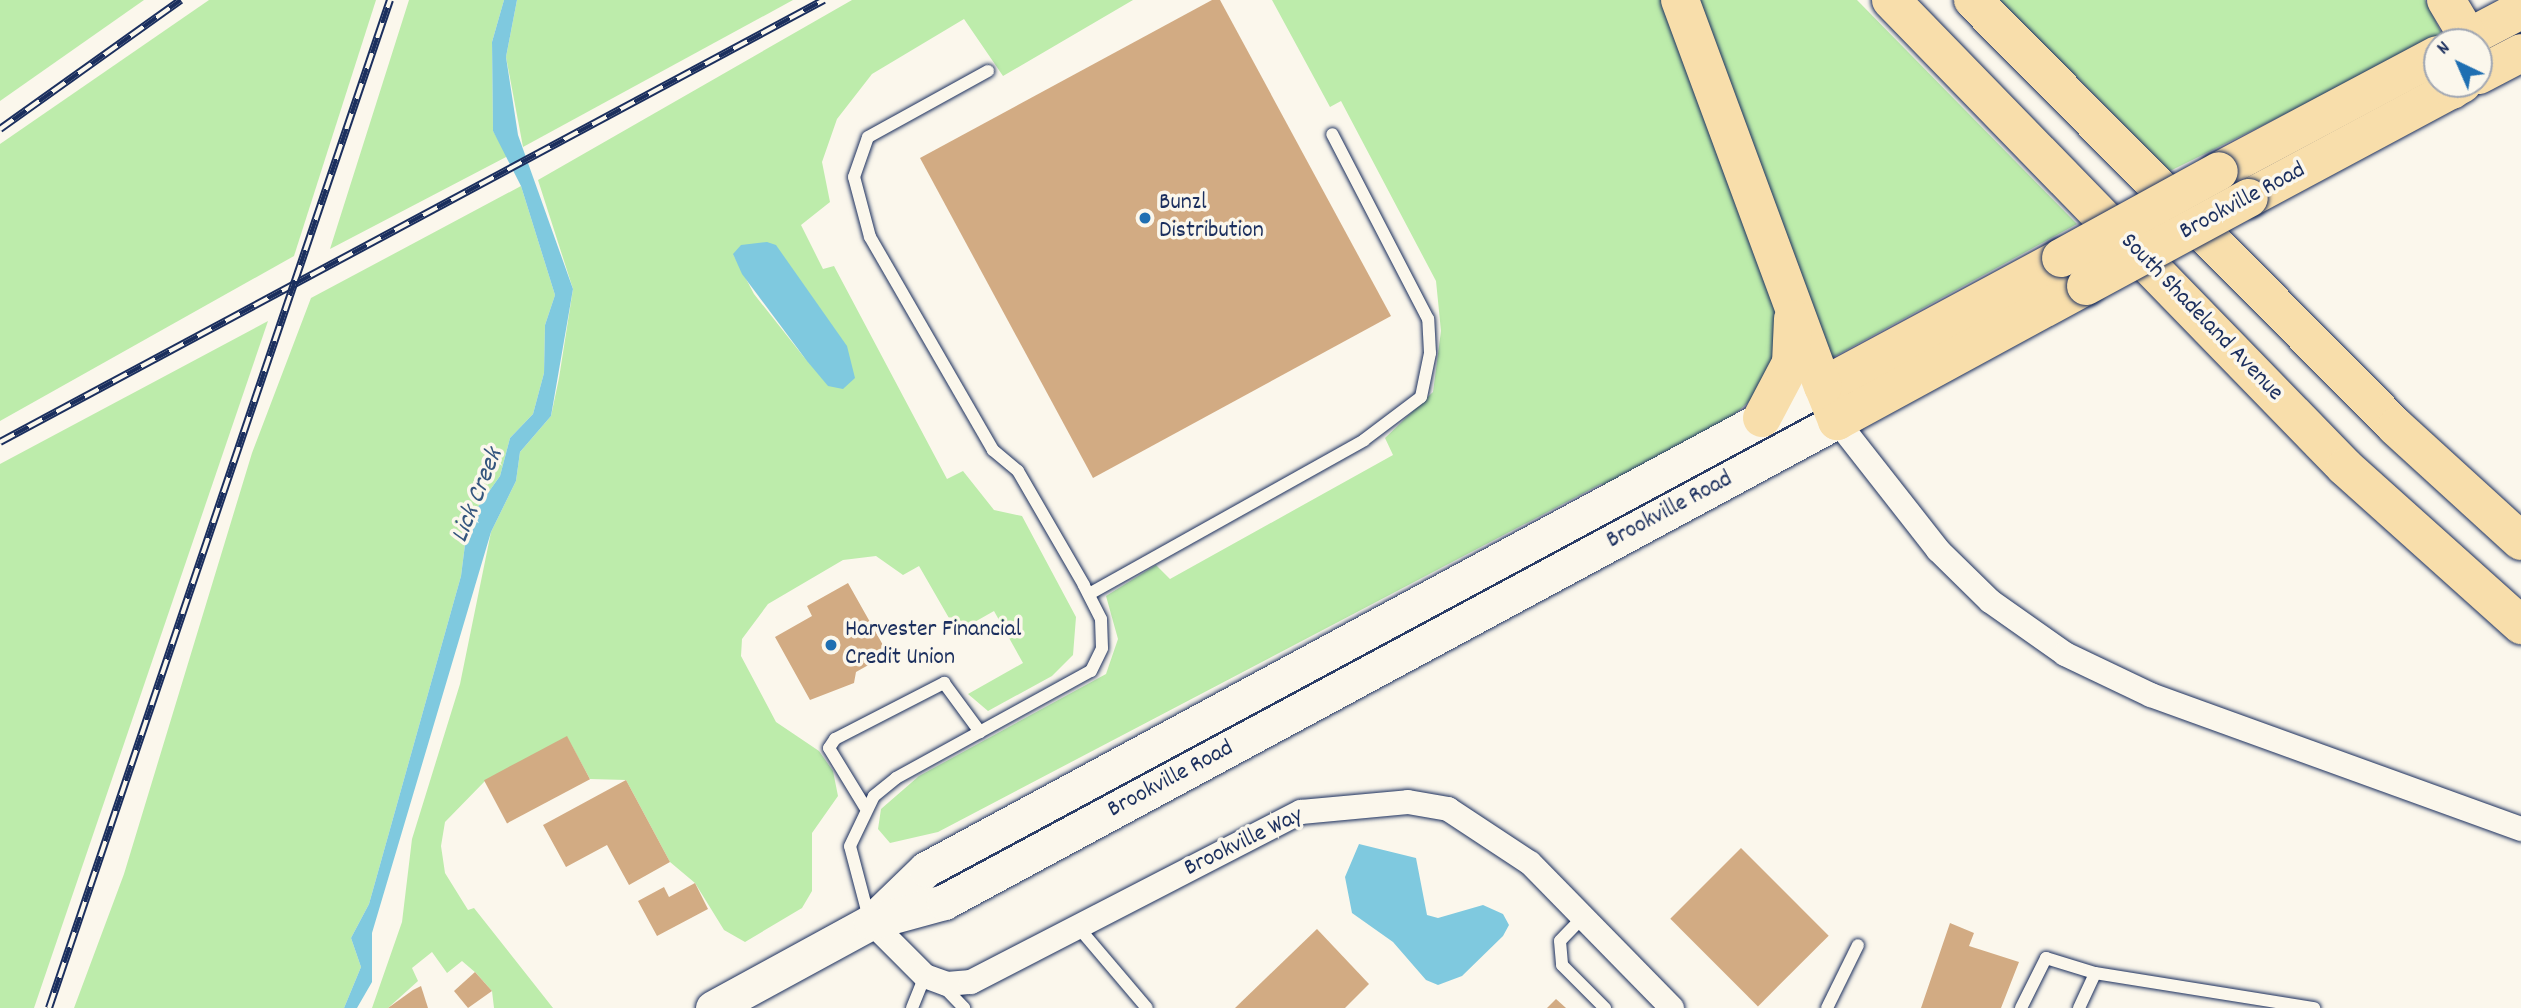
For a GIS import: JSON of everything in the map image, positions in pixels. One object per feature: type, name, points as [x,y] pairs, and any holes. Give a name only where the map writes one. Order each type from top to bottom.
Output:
[{"type":"main road","points":[[1680,0],[1792,307],[1837,421]]},
{"type":"main road","name":"South Shadeland Avenue","points":[[1891,0],[2345,467],[2521,625]]},
{"type":"main road","points":[[1973,0],[2396,427],[2521,541]]},
{"type":"main road","points":[[2446,0],[2455,28]]},
{"type":"main road","name":"Brookville Road","points":[[2489,28],[2521,10]]},
{"type":"main road","name":"Brookville Road","points":[[2493,67],[2521,52]]},
{"type":"main road","name":"Brookville Road","points":[[871,922],[926,869],[2423,64]]},
{"type":"main road","name":"Brookville Road","points":[[713,1008],[871,922],[944,902],[2434,98]]},
{"type":"main road","points":[[1762,418],[1793,356],[1792,307]]},
{"type":"street","points":[[1837,421],[1955,567],[1990,601],[2065,654],[2151,695],[2521,829]]},
{"type":"street","name":"Brookville Way","points":[[932,979],[978,980],[1301,812],[1356,802],[1448,809],[1530,863],[1672,1008]]},
{"type":"street","points":[[871,922],[932,979]]},
{"type":"lane","points":[[871,922],[850,857],[864,807],[896,778],[1091,671],[1102,648],[1101,620],[1089,594],[1018,471],[993,450],[870,237],[854,177],[867,137],[988,71]]},
{"type":"lane","points":[[1089,594],[1364,440],[1421,397],[1430,353],[1428,319],[1332,134]]},
{"type":"lane","points":[[864,807],[829,748],[835,739],[935,684],[952,686],[980,732]]},
{"type":"lane","points":[[1583,917],[1560,941],[1562,965],[1605,1008]]},
{"type":"lane","points":[[1078,927],[1147,1008]]},
{"type":"lane","points":[[1827,1008],[1858,945]]},
{"type":"lane","points":[[2021,1008],[2046,958],[2095,973],[2315,1008]]},
{"type":"lane","points":[[2079,1008],[2095,973]]},
{"type":"lane","points":[[912,1008],[932,979],[964,1008]]},
{"type":"green space","points":[[0,0],[144,0],[0,101]]},
{"type":"green space","points":[[209,0],[376,0],[294,256],[0,421],[0,144]]},
{"type":"green space","points":[[409,0],[504,0],[492,42],[493,131],[508,156],[330,249]]},
{"type":"green space","points":[[517,0],[793,0],[523,147],[506,57]]},
{"type":"green space","points":[[852,0],[1133,0],[1003,76],[964,19],[872,74],[837,119],[822,162],[830,202],[801,225],[823,269],[834,266],[947,479],[963,471],[994,510],[1022,516],[1076,617],[1073,655],[1052,676],[988,711],[968,694],[1023,663],[994,611],[957,632],[919,566],[903,575],[876,556],[843,560],[768,604],[742,639],[741,656],[776,722],[819,751],[833,771],[838,796],[812,833],[812,891],[802,908],[745,942],[724,930],[695,883],[670,862],[626,780],[590,779],[567,737],[485,781],[445,822],[441,846],[445,873],[468,910],[474,908],[553,1008],[494,1008],[492,991],[476,973],[462,961],[447,973],[432,952],[412,968],[418,981],[388,1008],[372,1008],[402,922],[412,839],[460,684],[491,532],[516,481],[520,452],[551,416],[559,378],[573,289],[538,180]],"holes":[[[733,254],[807,361],[754,294]]]},
{"type":"green space","points":[[1272,0],[1666,0],[1778,311],[1775,365],[1758,394],[1730,418],[1608,487],[1601,484],[938,832],[890,843],[878,829],[881,809],[919,776],[1106,674],[1118,639],[1106,596],[1156,565],[1170,579],[1393,455],[1385,438],[1433,392],[1441,331],[1436,281],[1341,101],[1330,107]]},
{"type":"green space","points":[[1688,0],[1857,0],[2077,224],[1830,359]]},
{"type":"green space","points":[[2000,0],[2425,0],[2439,28],[2423,28],[2423,46],[2170,171]]},
{"type":"green space","points":[[521,186],[555,295],[545,325],[544,373],[533,414],[510,438],[500,476],[468,521],[461,576],[369,904],[351,938],[361,967],[344,1008],[74,1008],[124,874],[252,453],[311,298]]},
{"type":"green space","points":[[268,321],[34,1008],[0,1008],[0,464]]},
{"type":"water","name":"Lick Creek","points":[[504,0],[517,0],[506,57],[518,135],[573,289],[551,416],[520,452],[516,481],[491,532],[372,933],[372,982],[357,1008],[344,1008],[361,967],[351,938],[369,904],[461,576],[468,521],[500,476],[510,438],[533,414],[544,373],[545,325],[555,295],[521,186],[493,131],[492,42]]},
{"type":"water","points":[[767,242],[776,245],[847,346],[855,378],[843,389],[828,386],[742,274],[733,254],[741,245]]},
{"type":"water","points":[[1359,844],[1416,858],[1427,915],[1438,918],[1483,905],[1503,914],[1509,925],[1503,936],[1462,976],[1438,985],[1426,980],[1393,942],[1352,913],[1345,877]]},
{"type":"building","name":"Bunzl Distribution","points":[[1212,0],[1220,0],[1391,316],[1093,478],[920,158]]},
{"type":"building","name":"Harvester Financial Credit Union","points":[[848,583],[888,654],[856,672],[854,683],[810,700],[775,637],[812,616],[807,606]]},
{"type":"building","points":[[567,736],[590,779],[507,823],[484,780]]},
{"type":"building","points":[[626,780],[670,862],[629,885],[607,845],[566,867],[543,825]]},
{"type":"building","points":[[1741,848],[1829,936],[1758,1006],[1670,919]]},
{"type":"building","points":[[695,883],[708,909],[657,936],[638,901],[664,887],[669,897]]},
{"type":"building","points":[[1950,923],[1974,933],[1969,946],[2019,962],[2001,1008],[1921,1008]]},
{"type":"building","points":[[1317,929],[1369,984],[1345,1008],[1235,1008]]},
{"type":"building","points":[[475,972],[492,991],[468,1008],[454,991]]},
{"type":"building","points":[[421,986],[428,1008],[388,1008],[413,990]]},
{"type":"building","points":[[1556,999],[1566,1008],[1547,1008]]},
{"type":"railway","points":[[0,129],[181,0]]},
{"type":"railway","points":[[49,1008],[390,0]]},
{"type":"railway","points":[[0,442],[824,0]]},
{"type":"place","name":"Bunzl Distribution","points":[[1145,218]]},
{"type":"place","name":"Harvester Financial Credit Union","points":[[831,645]]}]
